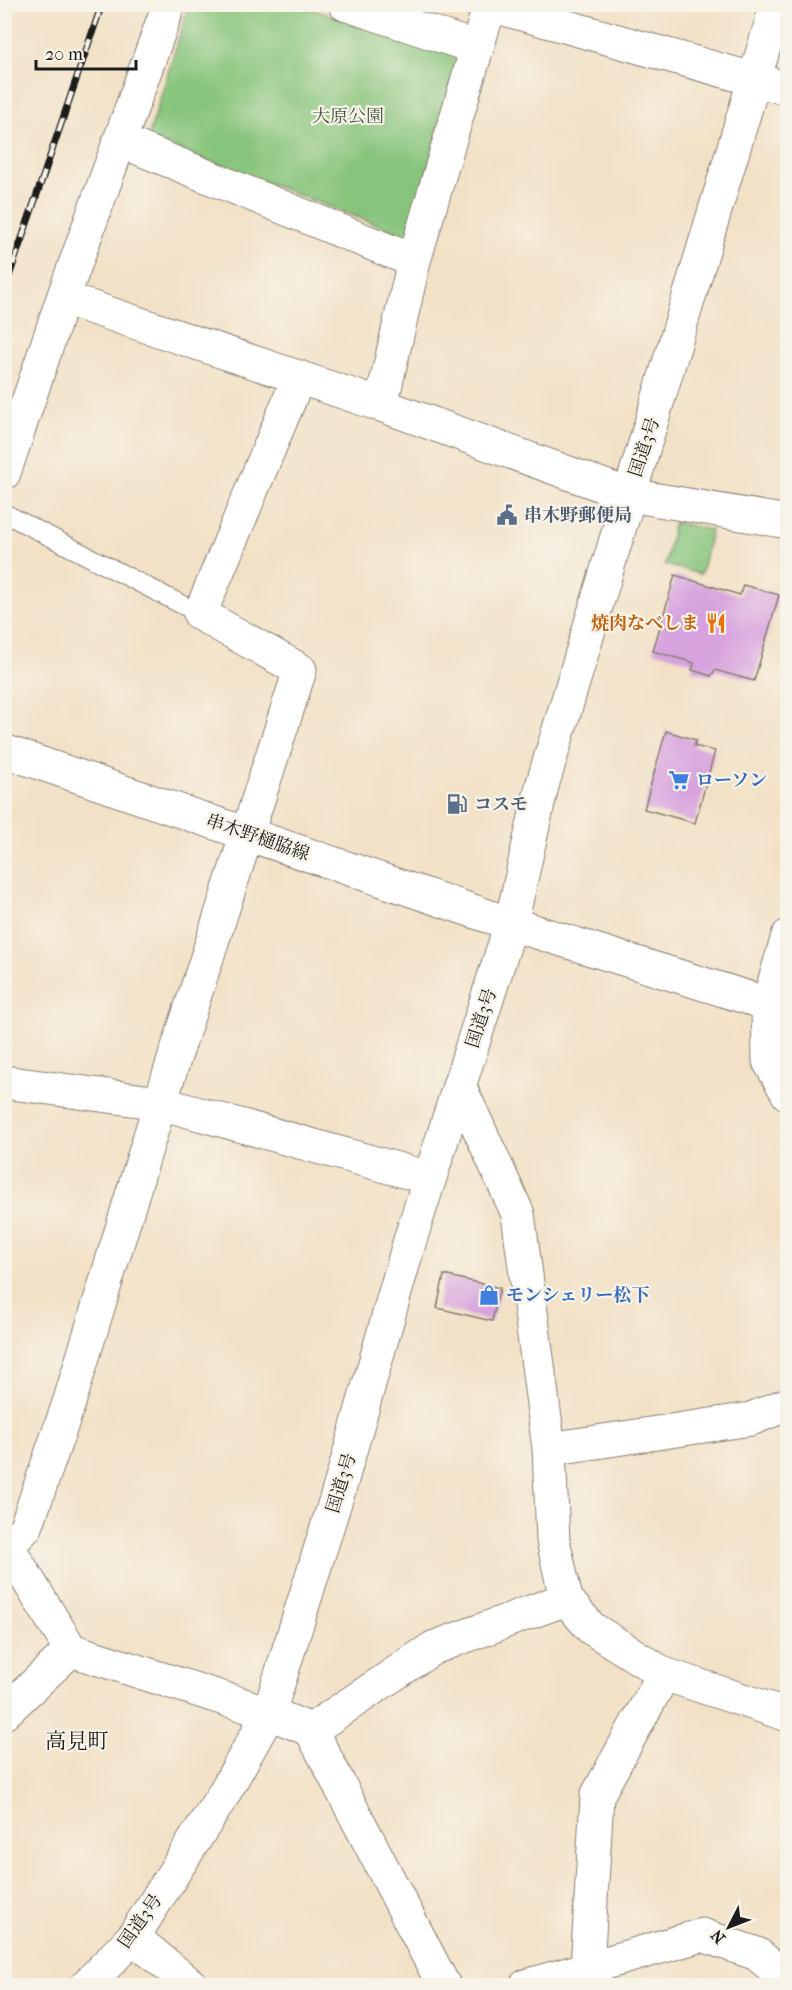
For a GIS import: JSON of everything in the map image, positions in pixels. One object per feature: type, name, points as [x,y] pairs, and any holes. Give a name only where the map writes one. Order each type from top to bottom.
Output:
[{"type":"main road","points":[[4,473],[63,298],[169,4]]},
{"type":"main road","points":[[345,4],[477,48]]},
{"type":"main road","name":"国道3号","points":[[86,1986],[133,1937],[222,1796],[269,1713],[341,1483],[429,1178],[511,924],[542,786],[777,4]]},
{"type":"main road","points":[[381,405],[414,261],[490,5],[788,89]]},
{"type":"main road","points":[[121,141],[414,261]]},
{"type":"main road","points":[[63,298],[381,405],[629,495],[788,522]]},
{"type":"main road","points":[[299,377],[200,614],[300,670],[249,834],[160,1103],[69,1403],[26,1527],[6,1544],[71,1650],[269,1713],[311,1730],[444,1986]]},
{"type":"main road","name":"串木野樋脇線","points":[[4,751],[511,924],[778,1006]]},
{"type":"main road","points":[[788,936],[769,1061],[788,1094]]},
{"type":"main road","points":[[5,1084],[160,1103],[429,1178]]},
{"type":"main road","points":[[459,1085],[518,1214],[549,1449],[553,1540],[567,1599],[591,1628],[664,1674],[788,1715]]},
{"type":"main road","points":[[549,1449],[751,1419],[788,1404]]},
{"type":"main road","points":[[311,1730],[433,1648],[567,1599]]},
{"type":"main road","points":[[4,1713],[71,1650]]},
{"type":"main road","points":[[586,1978],[597,1796],[664,1674]]},
{"type":"main road","points":[[526,1986],[586,1978],[647,1949],[702,1935],[758,1954],[788,1980]]},
{"type":"main road","points":[[133,1937],[192,1986]]},
{"type":"lane","points":[[4,513],[200,614]]},
{"type":"green space","name":"大原公園","points":[[189,5],[298,5],[460,55],[410,237],[148,138]]},
{"type":"green space","points":[[674,522],[711,530],[701,574],[665,565]]},
{"type":"building","name":"焼肉なべしま","points":[[675,575],[740,595],[743,585],[779,595],[754,681],[715,670],[711,676],[692,670],[694,663],[653,651]]},
{"type":"building","name":"ローソン","points":[[666,731],[696,740],[694,746],[715,751],[695,823],[644,809]]},
{"type":"building","points":[[444,1275],[500,1288],[492,1321],[437,1308]]},
{"type":"railway","points":[[4,291],[102,4]]},
{"type":"place","name":"串木野郵便局","points":[[507,515]]},
{"type":"place","name":"焼肉なべしま","points":[[716,623]]},
{"type":"place","name":"ローソン","points":[[679,780]]},
{"type":"place","name":"コスモ","points":[[457,804]]},
{"type":"place","name":"モンシェリー松下","points":[[489,1295]]},
{"type":"district","name":"高見町","points":[[77,1741]]}]
